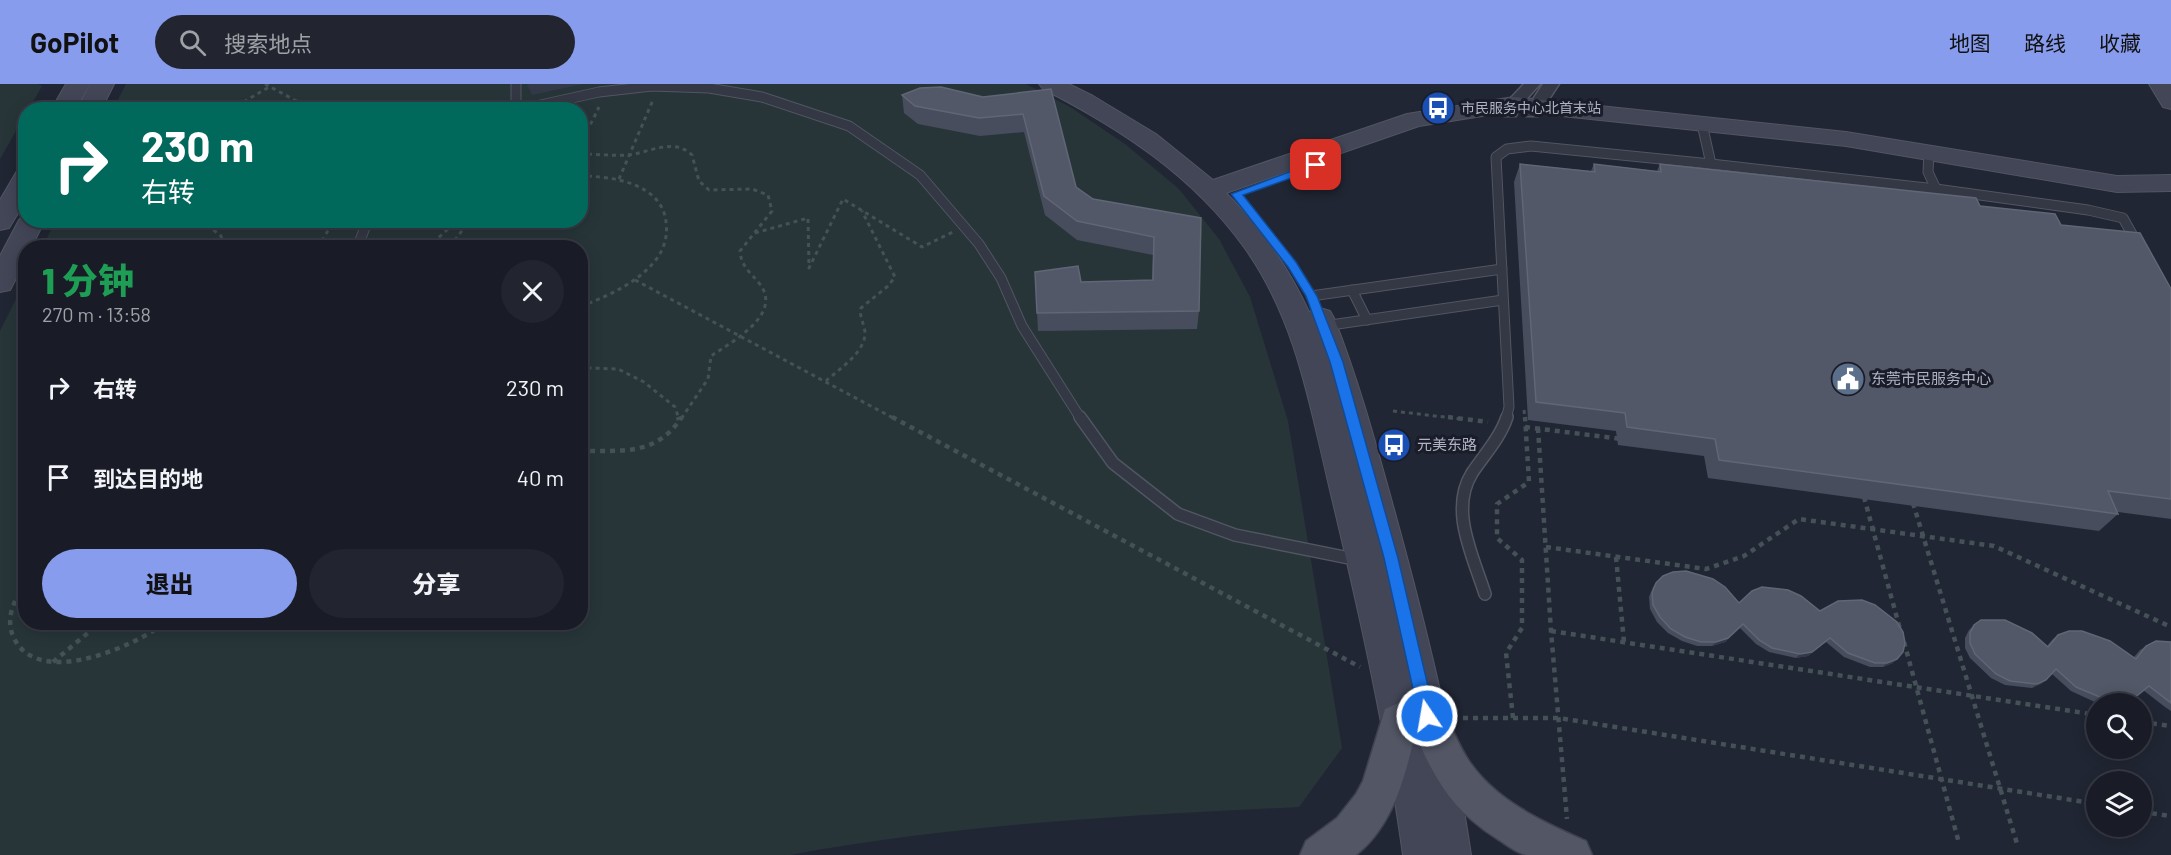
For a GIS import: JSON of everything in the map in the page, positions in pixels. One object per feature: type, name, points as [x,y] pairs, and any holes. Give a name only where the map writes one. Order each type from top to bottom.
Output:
[{"type":"main road","points":[[1430,718],[1447,760],[1469,791],[1510,825],[1569,837]]},
{"type":"main road","points":[[1321,855],[1351,834],[1371,809],[1384,784],[1430,718]]},
{"type":"street","points":[[68,102],[78,84]]},
{"type":"street","points":[[93,102],[102,84]]},
{"type":"street","points":[[1052,84],[1117,118],[1223,192],[1273,270],[1291,302],[1314,363],[1365,561],[1391,684],[1430,718]]},
{"type":"street","points":[[1082,84],[1168,135],[1292,265],[1311,296],[1337,362],[1391,558],[1430,718],[1452,855]]},
{"type":"street","points":[[1525,104],[1551,84]]},
{"type":"street","points":[[2161,84],[2171,102]]},
{"type":"street","points":[[1223,192],[1422,128],[1525,104],[2117,184],[2171,183]]},
{"type":"street","points":[[1929,157],[2171,201]]},
{"type":"street","points":[[0,222],[18,191]]},
{"type":"street","points":[[0,283],[18,248]]},
{"type":"street","points":[[1423,855],[1430,718]]},
{"type":"lane","points":[[516,84],[517,102]]},
{"type":"lane","points":[[553,102],[599,92],[652,86],[709,88],[762,96],[849,126],[920,175],[951,208],[979,244],[1001,278],[1022,326],[1076,412],[1113,463],[1178,514],[1235,535],[1365,561]]},
{"type":"lane","points":[[1703,127],[1711,164]]},
{"type":"lane","points":[[1485,594],[1463,514],[1464,493],[1469,477],[1505,424],[1509,407],[1496,157],[1499,153],[1517,146],[1559,147],[1936,189],[2088,210],[2123,218],[2144,256]]},
{"type":"lane","points":[[1929,157],[1928,172],[1936,189]]},
{"type":"lane","points":[[1311,296],[1502,269]]},
{"type":"lane","points":[[1352,290],[1366,320]]},
{"type":"lane","points":[[1323,326],[1503,300]]},
{"type":"path","points":[[265,84],[298,102]]},
{"type":"path","points":[[244,102],[270,87]]},
{"type":"path","points":[[588,129],[603,98]]},
{"type":"path","points":[[619,179],[654,99],[644,99]]},
{"type":"path","points":[[588,154],[630,154],[662,148],[682,149],[693,157],[696,180],[709,190],[752,189],[768,195],[772,211],[740,251],[740,259],[744,268],[763,286],[767,296],[766,308],[739,335],[711,356],[708,379],[675,428],[661,440],[643,449],[588,451]]},
{"type":"path","points":[[588,177],[619,179],[642,188],[659,201],[668,219],[666,239],[656,260],[635,280],[609,296],[588,304]]},
{"type":"path","points":[[755,233],[808,218],[809,268],[843,199],[922,248],[954,232]]},
{"type":"path","points":[[825,381],[861,349],[866,334],[860,314],[861,308],[878,292],[893,283],[895,277],[862,211]]},
{"type":"path","points":[[211,228],[222,240]]},
{"type":"path","points":[[436,240],[449,228]]},
{"type":"path","points":[[454,240],[464,228]]},
{"type":"path","points":[[635,280],[1391,684]]},
{"type":"path","points":[[588,369],[618,369],[644,382],[675,407],[679,421]]},
{"type":"path","points":[[1513,718],[1506,652],[1522,628],[1522,560],[1497,537],[1497,504],[1529,482],[1524,404]]},
{"type":"path","points":[[1393,411],[1633,441]]},
{"type":"path","points":[[1538,428],[1551,631],[1569,837]]},
{"type":"path","points":[[1862,490],[1959,843]]},
{"type":"path","points":[[1911,496],[2018,847]]},
{"type":"path","points":[[1546,547],[1706,569],[1725,566],[1743,558],[1799,519],[1994,546],[2171,627]]},
{"type":"path","points":[[1616,557],[1624,642]]},
{"type":"path","points":[[18,594],[9,619],[13,638],[27,656],[52,662],[96,656],[140,640],[154,630]]},
{"type":"path","points":[[52,662],[91,630]]},
{"type":"path","points":[[1551,631],[2086,713]]},
{"type":"path","points":[[1430,718],[1559,718],[2086,802]]},
{"type":"path","points":[[2152,723],[2171,726]]},
{"type":"path","points":[[2152,813],[2171,816]]},
{"type":"shaded area","points":[[0,84],[38,84],[42,86],[33,102],[18,102],[18,127],[0,159]]},
{"type":"shaded area","points":[[126,84],[1026,84],[1070,107],[1125,144],[1179,189],[1219,239],[1250,297],[1288,421],[1342,748],[1299,807],[980,828],[853,844],[790,855],[0,855],[0,331],[18,295],[18,630],[588,630],[588,240],[46,240],[52,228],[588,228],[588,102],[117,102]]},
{"type":"building","points":[[941,87],[983,97],[1051,89],[1076,187],[1093,199],[1201,218],[1199,311],[1037,313],[1035,272],[1078,266],[1081,282],[1153,280],[1154,237],[1077,221],[1044,196],[1023,114],[979,118],[915,106],[902,95],[920,88]]},
{"type":"building","name":"东莞市民服务中心","points":[[1520,164],[1595,172],[1594,164],[1661,172],[1660,164],[1976,198],[1980,206],[2055,214],[2061,225],[2140,233],[2171,289],[2171,499],[2108,491],[2118,514],[1719,460],[1715,439],[1627,427],[1625,413],[1536,402]]},
{"type":"building","points":[[1686,571],[1713,579],[1725,587],[1739,603],[1752,591],[1762,587],[1788,590],[1801,596],[1820,611],[1838,601],[1862,600],[1875,605],[1897,622],[1903,632],[1905,643],[1903,652],[1897,659],[1887,663],[1875,663],[1848,653],[1830,638],[1812,652],[1800,654],[1772,648],[1759,640],[1743,624],[1728,638],[1716,642],[1701,642],[1685,637],[1671,629],[1660,617],[1653,605],[1652,593],[1656,583],[1663,576]]},
{"type":"building","points":[[1981,620],[2005,620],[2032,633],[2048,647],[2058,635],[2069,631],[2082,631],[2110,641],[2136,659],[2146,646],[2156,641],[2171,642],[2171,703],[2149,686],[2140,693],[2090,693],[2076,687],[2056,669],[2046,680],[2037,684],[2010,681],[1996,674],[1975,654],[1970,643],[1970,633],[1974,625]]},
{"type":"place","name":"市民服务中心北首末站","points":[[1438,108]]},
{"type":"place","name":"东莞市民服务中心","points":[[1848,379]]},
{"type":"place","name":"元美东路","points":[[1394,445]]},
{"type":"route","points":[[1316,165],[1236,194],[1269,233],[1311,296],[1337,362],[1391,558],[1427,716]]}]
